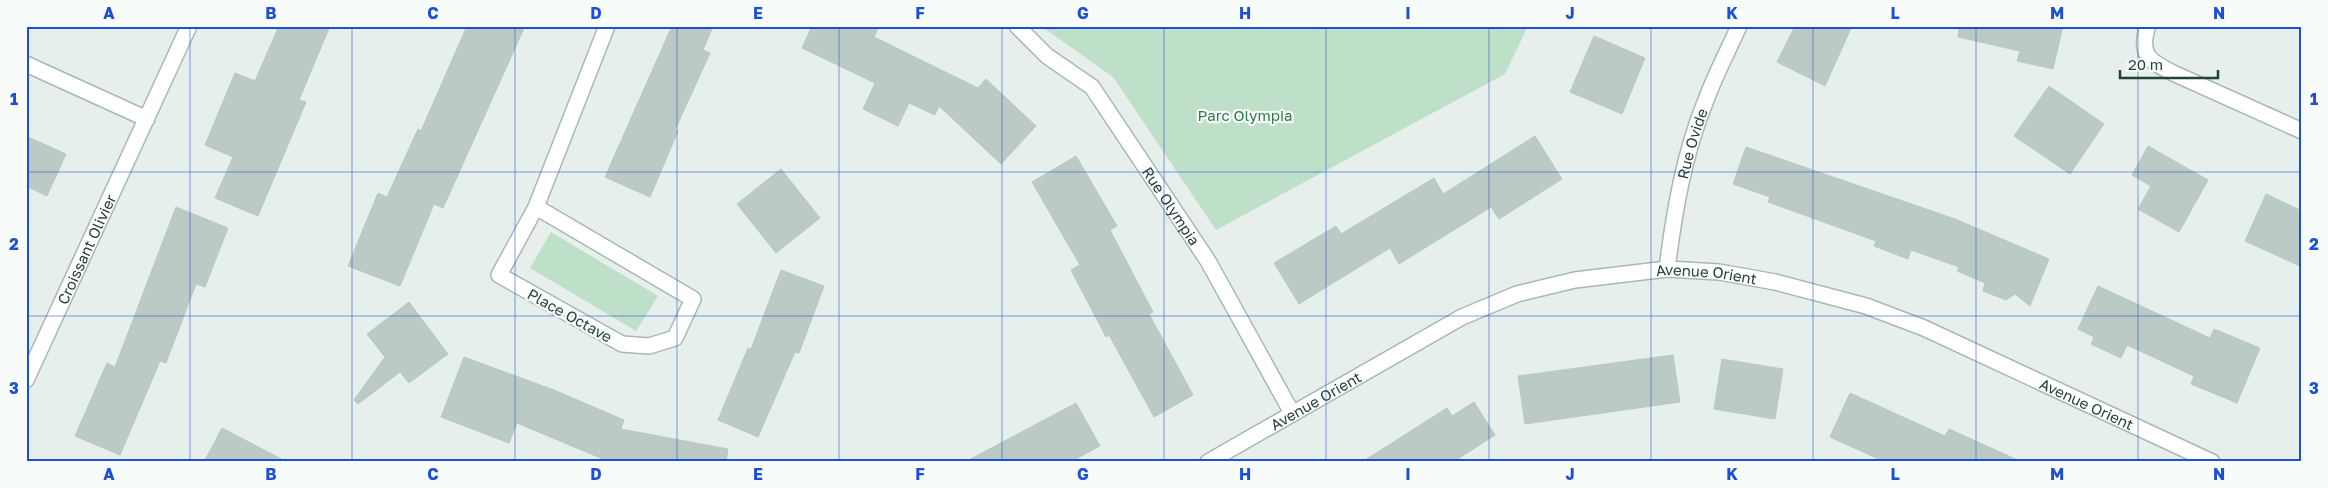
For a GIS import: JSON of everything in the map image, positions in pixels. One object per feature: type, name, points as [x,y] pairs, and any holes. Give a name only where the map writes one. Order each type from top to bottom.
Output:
[{"type":"street","name":"Croissant Olivier","points":[[26,380],[189,26]]},
{"type":"street","name":"Place Octave","points":[[536,207],[693,299],[675,338],[649,346],[622,344],[500,275],[536,207],[607,26]]},
{"type":"street","name":"Rue Olympia","points":[[1017,26],[1047,56],[1092,87],[1208,261],[1292,413]]},
{"type":"street","name":"Rue Ovide","points":[[1667,269],[1672,229],[1694,135],[1705,101],[1739,26]]},
{"type":"street","points":[[2148,26],[2144,36],[2145,52],[2154,62],[2173,73],[2302,131]]},
{"type":"street","points":[[26,64],[147,119]]},
{"type":"street","name":"Avenue Orient","points":[[1208,462],[1462,317],[1517,294],[1575,280],[1667,269],[1719,272],[1775,282],[1866,306],[1924,328],[2212,462]]},
{"type":"green space","name":"Parc Olympia","points":[[1041,26],[1528,26],[1505,74],[1216,230],[1113,77]]},
{"type":"green space","points":[[551,232],[658,296],[636,331],[530,268]]},
{"type":"building","points":[[279,26],[330,26],[299,100],[306,102],[258,216],[215,198],[233,157],[205,145],[235,73],[255,81]]},
{"type":"building","points":[[467,26],[525,26],[443,208],[434,204],[400,286],[348,266],[378,193],[387,197],[418,129],[421,131]]},
{"type":"building","points":[[672,26],[713,26],[703,50],[710,53],[675,130],[678,131],[650,197],[605,177]]},
{"type":"building","points":[[812,26],[879,26],[874,37],[978,88],[986,79],[1036,126],[1001,164],[939,106],[935,115],[909,103],[898,126],[863,109],[875,83],[802,48]]},
{"type":"building","points":[[1795,26],[1852,26],[1825,86],[1777,62]]},
{"type":"building","points":[[1959,26],[2063,26],[2053,69],[2017,61],[2020,51],[1958,37]]},
{"type":"building","points":[[1594,36],[1645,58],[1622,114],[1570,92]]},
{"type":"building","points":[[2049,86],[2104,124],[2070,174],[2014,136]]},
{"type":"building","points":[[26,136],[66,154],[47,196],[26,186]]},
{"type":"building","points":[[1535,136],[1562,179],[1499,219],[1491,207],[1399,264],[1390,248],[1299,304],[1274,263],[1336,226],[1341,234],[1434,178],[1443,194]]},
{"type":"building","points":[[2148,146],[2208,180],[2179,232],[2138,209],[2151,186],[2132,175]]},
{"type":"building","points":[[1746,147],[1955,219],[2049,259],[2030,306],[2015,294],[2006,300],[1983,291],[1985,283],[1957,271],[1959,267],[1911,250],[1908,259],[1874,246],[1876,241],[1768,202],[1770,197],[1733,184]]},
{"type":"building","points":[[1076,156],[1117,226],[1110,230],[1153,312],[1149,314],[1193,395],[1154,417],[1109,335],[1106,337],[1071,270],[1080,265],[1032,182]]},
{"type":"building","points":[[781,169],[820,218],[776,253],[737,204]]},
{"type":"building","points":[[2266,194],[2302,211],[2302,267],[2245,241]]},
{"type":"building","points":[[176,207],[228,228],[205,287],[196,284],[166,363],[160,361],[120,455],[75,436],[107,363],[115,367]]},
{"type":"building","points":[[781,270],[824,286],[799,353],[795,352],[758,437],[718,420],[748,348],[751,349]]},
{"type":"building","points":[[2098,286],[2210,338],[2214,329],[2260,348],[2237,403],[2191,384],[2194,376],[2127,345],[2121,358],[2091,344],[2094,337],[2078,329]]},
{"type":"building","points":[[409,302],[448,354],[409,383],[400,372],[358,404],[354,400],[385,357],[367,334]]},
{"type":"building","points":[[1673,355],[1680,402],[1525,424],[1518,376]]},
{"type":"building","points":[[464,357],[554,390],[624,420],[621,429],[728,449],[726,462],[610,462],[517,423],[509,443],[441,417]]},
{"type":"building","points":[[1722,359],[1783,369],[1775,419],[1714,409]]},
{"type":"building","points":[[1850,393],[1945,436],[1949,429],[2022,462],[1885,462],[1830,437]]},
{"type":"building","points":[[1474,402],[1495,435],[1453,462],[1362,462],[1447,408],[1452,416]]},
{"type":"building","points":[[1076,403],[1100,446],[1070,462],[965,462]]},
{"type":"building","points":[[222,428],[287,462],[204,462]]}]
